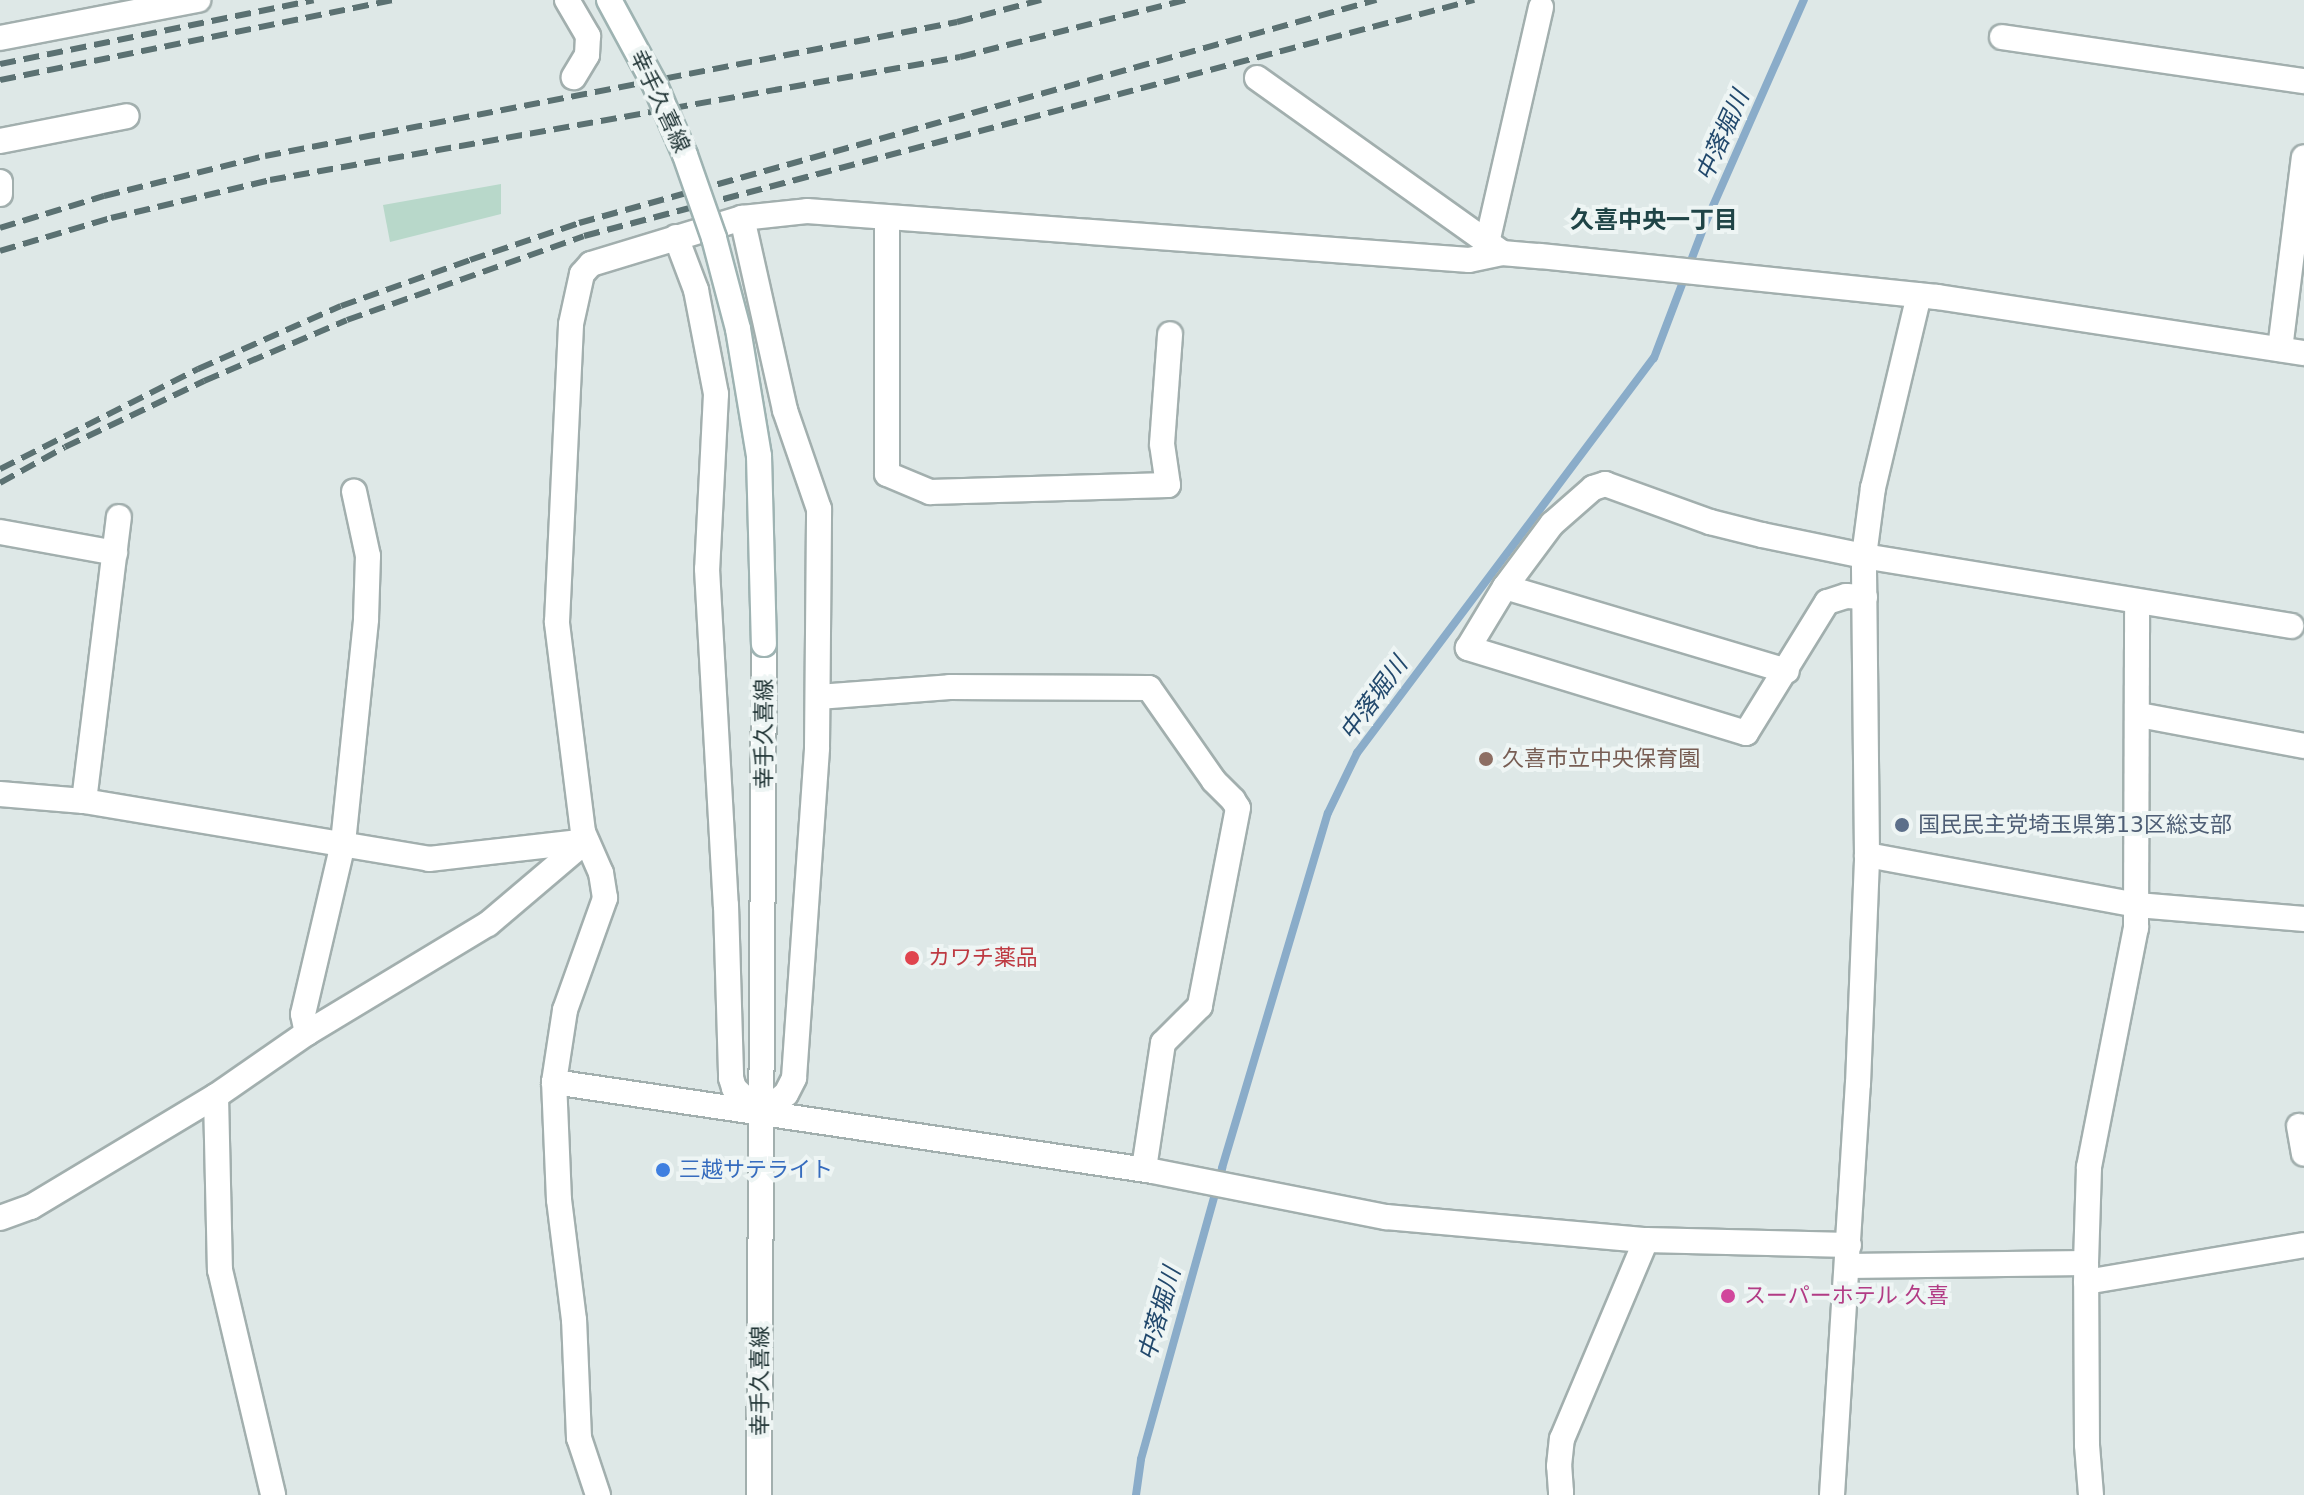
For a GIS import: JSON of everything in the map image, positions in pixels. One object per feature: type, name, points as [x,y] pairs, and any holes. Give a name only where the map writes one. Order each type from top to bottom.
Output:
[{"type":"street","points":[[0,38],[98,10],[198,0]]},
{"type":"street","points":[[567,0],[588,36],[587,55],[574,77]]},
{"type":"street","name":"幸手久喜線","points":[[609,0],[655,85],[685,155],[714,238],[738,329],[759,456],[764,644],[759,1495]]},
{"type":"street","points":[[1495,248],[1541,7]]},
{"type":"street","points":[[2002,37],[2304,81]]},
{"type":"street","points":[[1257,78],[1495,248],[1540,256],[1919,295],[2304,353]]},
{"type":"street","points":[[0,141],[127,116]]},
{"type":"street","points":[[2280,349],[2304,157]]},
{"type":"street","points":[[0,182],[0,194]]},
{"type":"street","points":[[598,1495],[579,1438],[574,1320],[559,1200],[554,1082],[565,1010],[605,898],[601,873],[586,841],[557,622],[571,324],[576,289],[591,264],[742,218],[807,211],[1469,260],[1495,248]]},
{"type":"street","points":[[742,218],[785,410],[819,509],[818,697],[794,1078],[786,1094],[761,1114]]},
{"type":"street","points":[[887,218],[887,474],[930,492],[1168,485],[1162,444],[1170,334]]},
{"type":"street","points":[[676,237],[706,328],[716,394],[707,569],[726,905],[731,1078],[734,1088],[761,1114]]},
{"type":"street","points":[[1832,1495],[1848,1255],[1867,855],[1864,556],[1873,488],[1919,295]]},
{"type":"street","points":[[1865,597],[1846,596],[1827,602],[1746,733],[1468,648],[1505,587],[1552,524],[1593,488],[1605,484],[1710,522],[1864,556],[2291,626]]},
{"type":"street","points":[[307,1033],[303,1014],[343,843],[366,619],[368,556],[354,491]]},
{"type":"street","points":[[84,801],[119,517]]},
{"type":"street","points":[[0,532],[115,553]]},
{"type":"street","points":[[1505,587],[1787,671]]},
{"type":"street","points":[[2091,1495],[2087,1445],[2089,1167],[2136,928],[2137,602]]},
{"type":"street","points":[[818,697],[950,687],[1149,688],[1214,781],[1233,800],[1238,808],[1200,1006],[1163,1043],[1144,1169]]},
{"type":"street","points":[[2139,715],[2304,746]]},
{"type":"street","points":[[0,794],[84,801],[429,859],[586,841]]},
{"type":"street","points":[[0,1218],[31,1207],[216,1096],[307,1033],[488,924],[586,841]]},
{"type":"street","points":[[1867,855],[2137,905],[2304,919]]},
{"type":"street","points":[[554,1082],[1144,1169],[1386,1217],[1646,1240],[2086,1272],[2304,1245]]},
{"type":"street","points":[[216,1096],[220,1270],[273,1495]]},
{"type":"street","points":[[2299,1126],[2304,1154]]},
{"type":"street","points":[[1561,1494],[1559,1466],[1562,1439],[1646,1240]]},
{"type":"green space","points":[[501,184],[501,214],[390,242],[383,205]]},
{"type":"waterway","name":"中落堀川","points":[[1136,1495],[1141,1459],[1222,1168],[1328,813],[1357,753],[1654,358],[1705,224],[1804,0]]},
{"type":"railway","points":[[0,64],[314,0]]},
{"type":"railway","points":[[0,80],[394,0]]},
{"type":"railway","points":[[0,228],[104,196],[265,156],[957,22],[1041,0]]},
{"type":"railway","points":[[0,251],[111,218],[270,180],[960,57],[1186,0]]},
{"type":"railway","points":[[0,469],[198,369],[341,306],[470,260],[579,223],[1376,0]]},
{"type":"railway","points":[[0,483],[65,447],[204,381],[347,320],[584,236],[1474,0]]},
{"type":"place","name":"久喜市立中央保育園","points":[[1486,759]]},
{"type":"place","name":"国民民主党埼玉県第13区総支部","points":[[1902,825]]},
{"type":"place","name":"カワチ薬品","points":[[912,958]]},
{"type":"place","name":"三越サテライト","points":[[663,1170]]},
{"type":"place","name":"スーパーホテル 久喜","points":[[1728,1296]]},
{"type":"district","name":"久喜中央一丁目","points":[[1654,221]]}]
